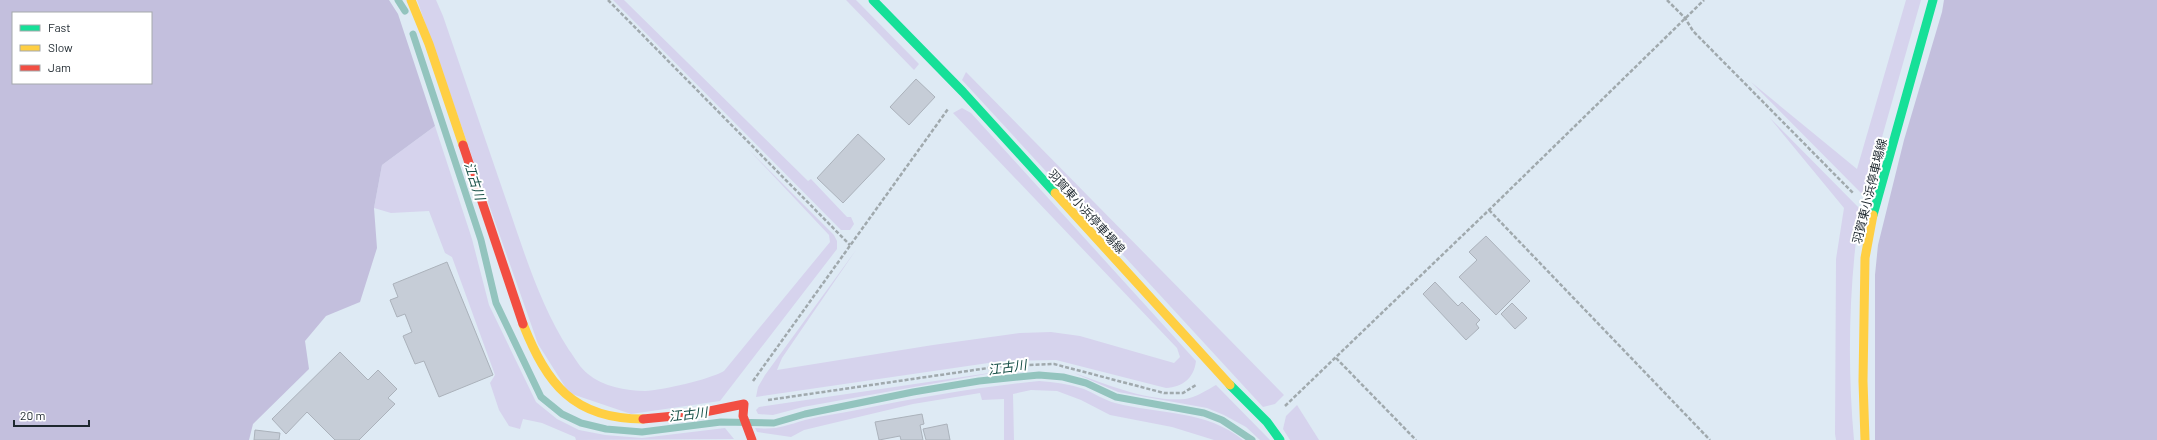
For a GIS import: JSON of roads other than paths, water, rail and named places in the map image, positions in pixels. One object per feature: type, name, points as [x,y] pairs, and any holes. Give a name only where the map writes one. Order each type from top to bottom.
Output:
[{"type":"main road","points":[[411,0],[429,44],[515,302],[532,344],[550,379],[566,397],[584,408],[605,415],[632,419],[657,419],[706,413],[744,404],[743,416],[751,436]]},
{"type":"main road","name":"羽賀東小浜停車場線","points":[[873,0],[962,92],[1218,373],[1267,422],[1280,440]]},
{"type":"main road","name":"羽賀東小浜停車場線","points":[[1865,440],[1863,381],[1865,258],[1873,213],[1933,0]]},
{"type":"waterway","name":"江古川","points":[[398,0],[405,11]]},
{"type":"waterway","name":"江古川","points":[[413,34],[481,240],[496,303],[541,397],[562,414],[581,423],[606,429],[642,432],[721,422],[774,423],[805,414],[913,392],[979,381],[1039,375],[1063,377],[1086,383],[1116,397],[1204,413],[1222,420],[1252,440]]}]
